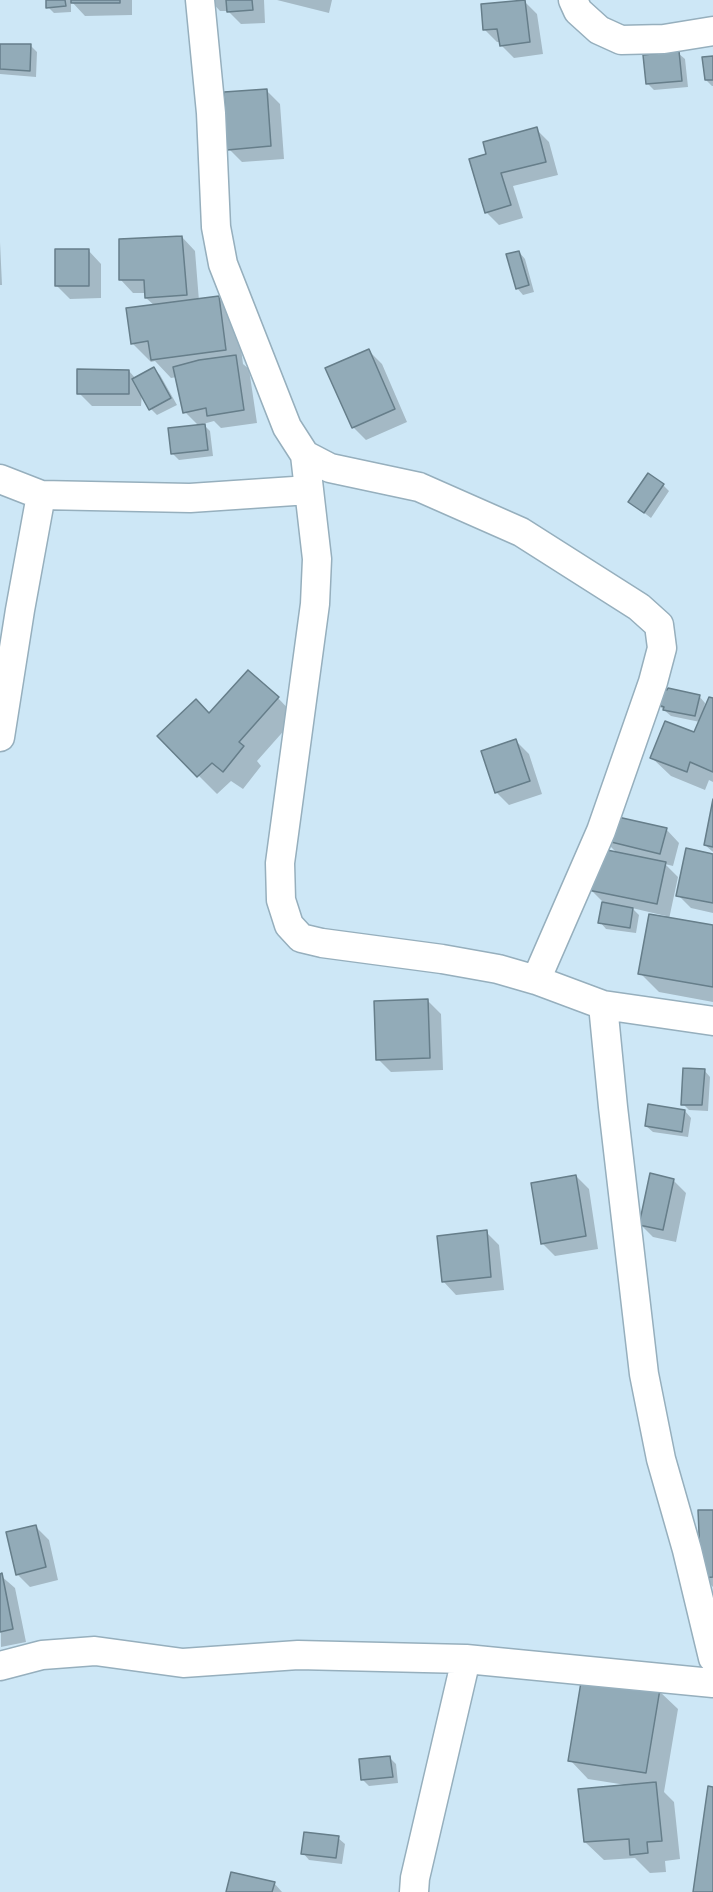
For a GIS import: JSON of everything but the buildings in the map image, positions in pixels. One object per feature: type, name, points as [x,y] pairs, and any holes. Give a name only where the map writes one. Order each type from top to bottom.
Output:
[{"type":"street","points":[[200,0],[211,113],[216,227],[223,264],[287,427],[305,455],[317,559],[315,604],[280,863],[281,900],[290,925],[301,938],[322,943],[498,969],[536,980],[603,1005],[713,1021]]},
{"type":"street","points":[[573,0],[578,11],[599,30],[621,40],[664,39],[713,31]]},
{"type":"street","points":[[305,455],[330,468],[419,487],[521,532],[639,607],[658,625],[662,648],[653,682],[601,831],[536,980]]},
{"type":"street","points":[[0,479],[41,495],[190,498],[309,490]]},
{"type":"street","points":[[0,737],[41,495]]},
{"type":"street","points":[[603,1005],[644,1374],[661,1459],[687,1550],[713,1658]]},
{"type":"street","points":[[0,1666],[42,1655],[95,1651],[183,1663],[298,1655],[466,1659],[713,1683]]},
{"type":"street","points":[[414,1892],[415,1878],[466,1659]]}]
